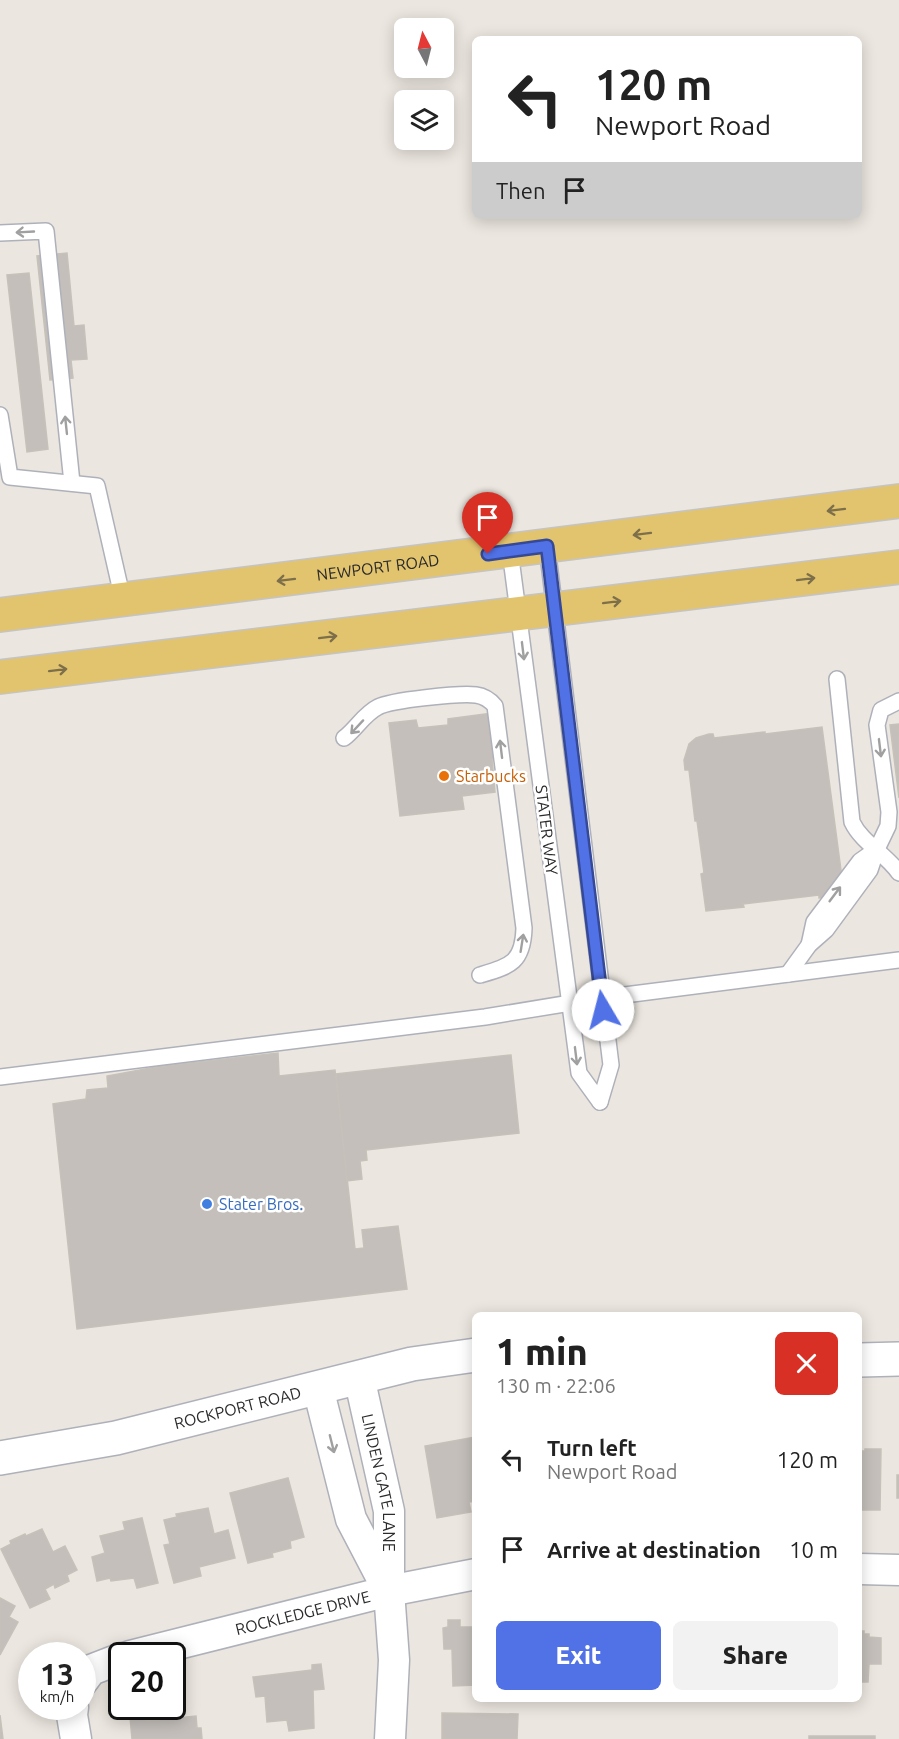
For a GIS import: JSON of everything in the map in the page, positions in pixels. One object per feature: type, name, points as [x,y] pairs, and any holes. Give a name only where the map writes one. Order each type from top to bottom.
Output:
[{"type":"main road","name":"NEWPORT ROAD","points":[[0,615],[899,501]]},
{"type":"main road","points":[[0,677],[899,567]]},
{"type":"street","name":"ROCKPORT ROAD","points":[[0,1458],[116,1438],[412,1364],[472,1356]]},
{"type":"street","points":[[862,1360],[899,1359]]},
{"type":"street","name":"LINDEN GATE LANE","points":[[359,1377],[389,1511],[389,1591],[394,1660],[390,1739]]},
{"type":"street","name":"LINDEN GATE LANE","points":[[318,1388],[351,1519],[389,1591]]},
{"type":"street","points":[[344,1494],[383,1485]]},
{"type":"street","points":[[862,1569],[899,1570]]},
{"type":"street","name":"ROCKLEDGE DRIVE","points":[[186,1642],[389,1591],[472,1575]]},
{"type":"street","points":[[73,1720],[76,1739]]},
{"type":"lane","points":[[0,233],[46,231],[72,483]]},
{"type":"lane","points":[[0,415],[5,482],[72,483],[97,486],[123,600]]},
{"type":"lane","name":"STATER WAY","points":[[510,551],[579,1073],[600,1102],[611,1065],[547,546]]},
{"type":"lane","points":[[837,679],[852,822],[856,830],[899,873]]},
{"type":"lane","points":[[344,738],[354,731],[370,712],[385,704],[470,694],[487,698],[495,706],[524,928],[524,945],[516,959],[480,975]]},
{"type":"lane","points":[[788,974],[809,945],[826,930],[870,870],[876,849],[888,826],[889,812],[877,725],[881,710],[899,701]]},
{"type":"lane","points":[[0,1077],[485,1017],[601,998],[899,960]]},
{"type":"building","points":[[67,253],[74,326],[84,325],[87,359],[71,360],[73,378],[50,380],[37,256]]},
{"type":"building","points":[[29,273],[48,449],[27,452],[7,275]]},
{"type":"building","name":"Starbucks","points":[[492,713],[497,758],[492,759],[495,792],[462,796],[464,809],[400,816],[389,723],[416,720],[418,728],[448,725],[448,719]]},
{"type":"building","points":[[899,724],[899,798],[890,725]]},
{"type":"building","points":[[822,727],[842,878],[827,897],[819,898],[819,895],[706,911],[697,821],[695,821],[689,770],[685,770],[684,760],[689,744],[696,738],[709,734],[713,734],[714,738]]},
{"type":"building","name":"Stater Bros.","points":[[278,1053],[279,1076],[335,1070],[355,1249],[364,1248],[362,1230],[398,1226],[407,1289],[77,1329],[53,1104],[86,1099],[87,1090],[108,1088],[107,1076],[156,1067]]},
{"type":"building","points":[[511,1055],[519,1133],[366,1150],[367,1160],[360,1161],[362,1179],[347,1181],[336,1074]]},
{"type":"building","points":[[472,1438],[472,1502],[469,1502],[471,1512],[437,1518],[425,1446]]},
{"type":"building","points":[[865,1449],[881,1449],[880,1510],[862,1510],[862,1451]]},
{"type":"building","points":[[897,1475],[899,1475],[899,1498],[897,1498]]},
{"type":"building","points":[[288,1478],[304,1537],[290,1541],[291,1548],[272,1553],[273,1557],[248,1563],[230,1493]]},
{"type":"building","points":[[208,1508],[214,1534],[228,1530],[235,1558],[199,1567],[201,1576],[174,1583],[164,1545],[170,1544],[164,1520],[177,1517],[176,1514]]},
{"type":"building","points":[[142,1518],[158,1583],[137,1588],[134,1578],[111,1581],[110,1578],[97,1581],[92,1557],[105,1553],[100,1536],[125,1530],[123,1522]]},
{"type":"building","points":[[42,1529],[53,1552],[65,1546],[77,1570],[67,1575],[69,1581],[55,1588],[54,1584],[45,1589],[50,1599],[30,1608],[1,1549],[11,1544],[10,1541]]},
{"type":"building","points":[[0,1598],[15,1606],[9,1617],[18,1622],[0,1655]]},
{"type":"building","points":[[448,1620],[460,1620],[460,1627],[472,1627],[472,1685],[453,1686],[452,1649],[444,1649],[443,1628],[448,1627]]},
{"type":"building","points":[[862,1631],[864,1634],[869,1634],[869,1637],[881,1638],[881,1664],[869,1664],[868,1682],[862,1682]]},
{"type":"building","points":[[321,1664],[324,1689],[313,1690],[314,1728],[289,1731],[287,1720],[267,1722],[265,1696],[256,1697],[253,1677],[312,1670],[312,1665]]},
{"type":"building","points":[[442,1713],[518,1714],[517,1739],[442,1739]]},
{"type":"building","points":[[0,1715],[3,1739],[0,1739]]},
{"type":"building","points":[[196,1716],[197,1728],[201,1728],[202,1739],[132,1739],[130,1720],[186,1720],[186,1717]]},
{"type":"building","points":[[809,1736],[875,1736],[875,1739],[809,1739]]},
{"type":"place","name":"Starbucks","points":[[444,776]]},
{"type":"place","name":"Stater Bros.","points":[[207,1204]]},
{"type":"route","points":[[488,554],[547,546],[603,1010]]}]
